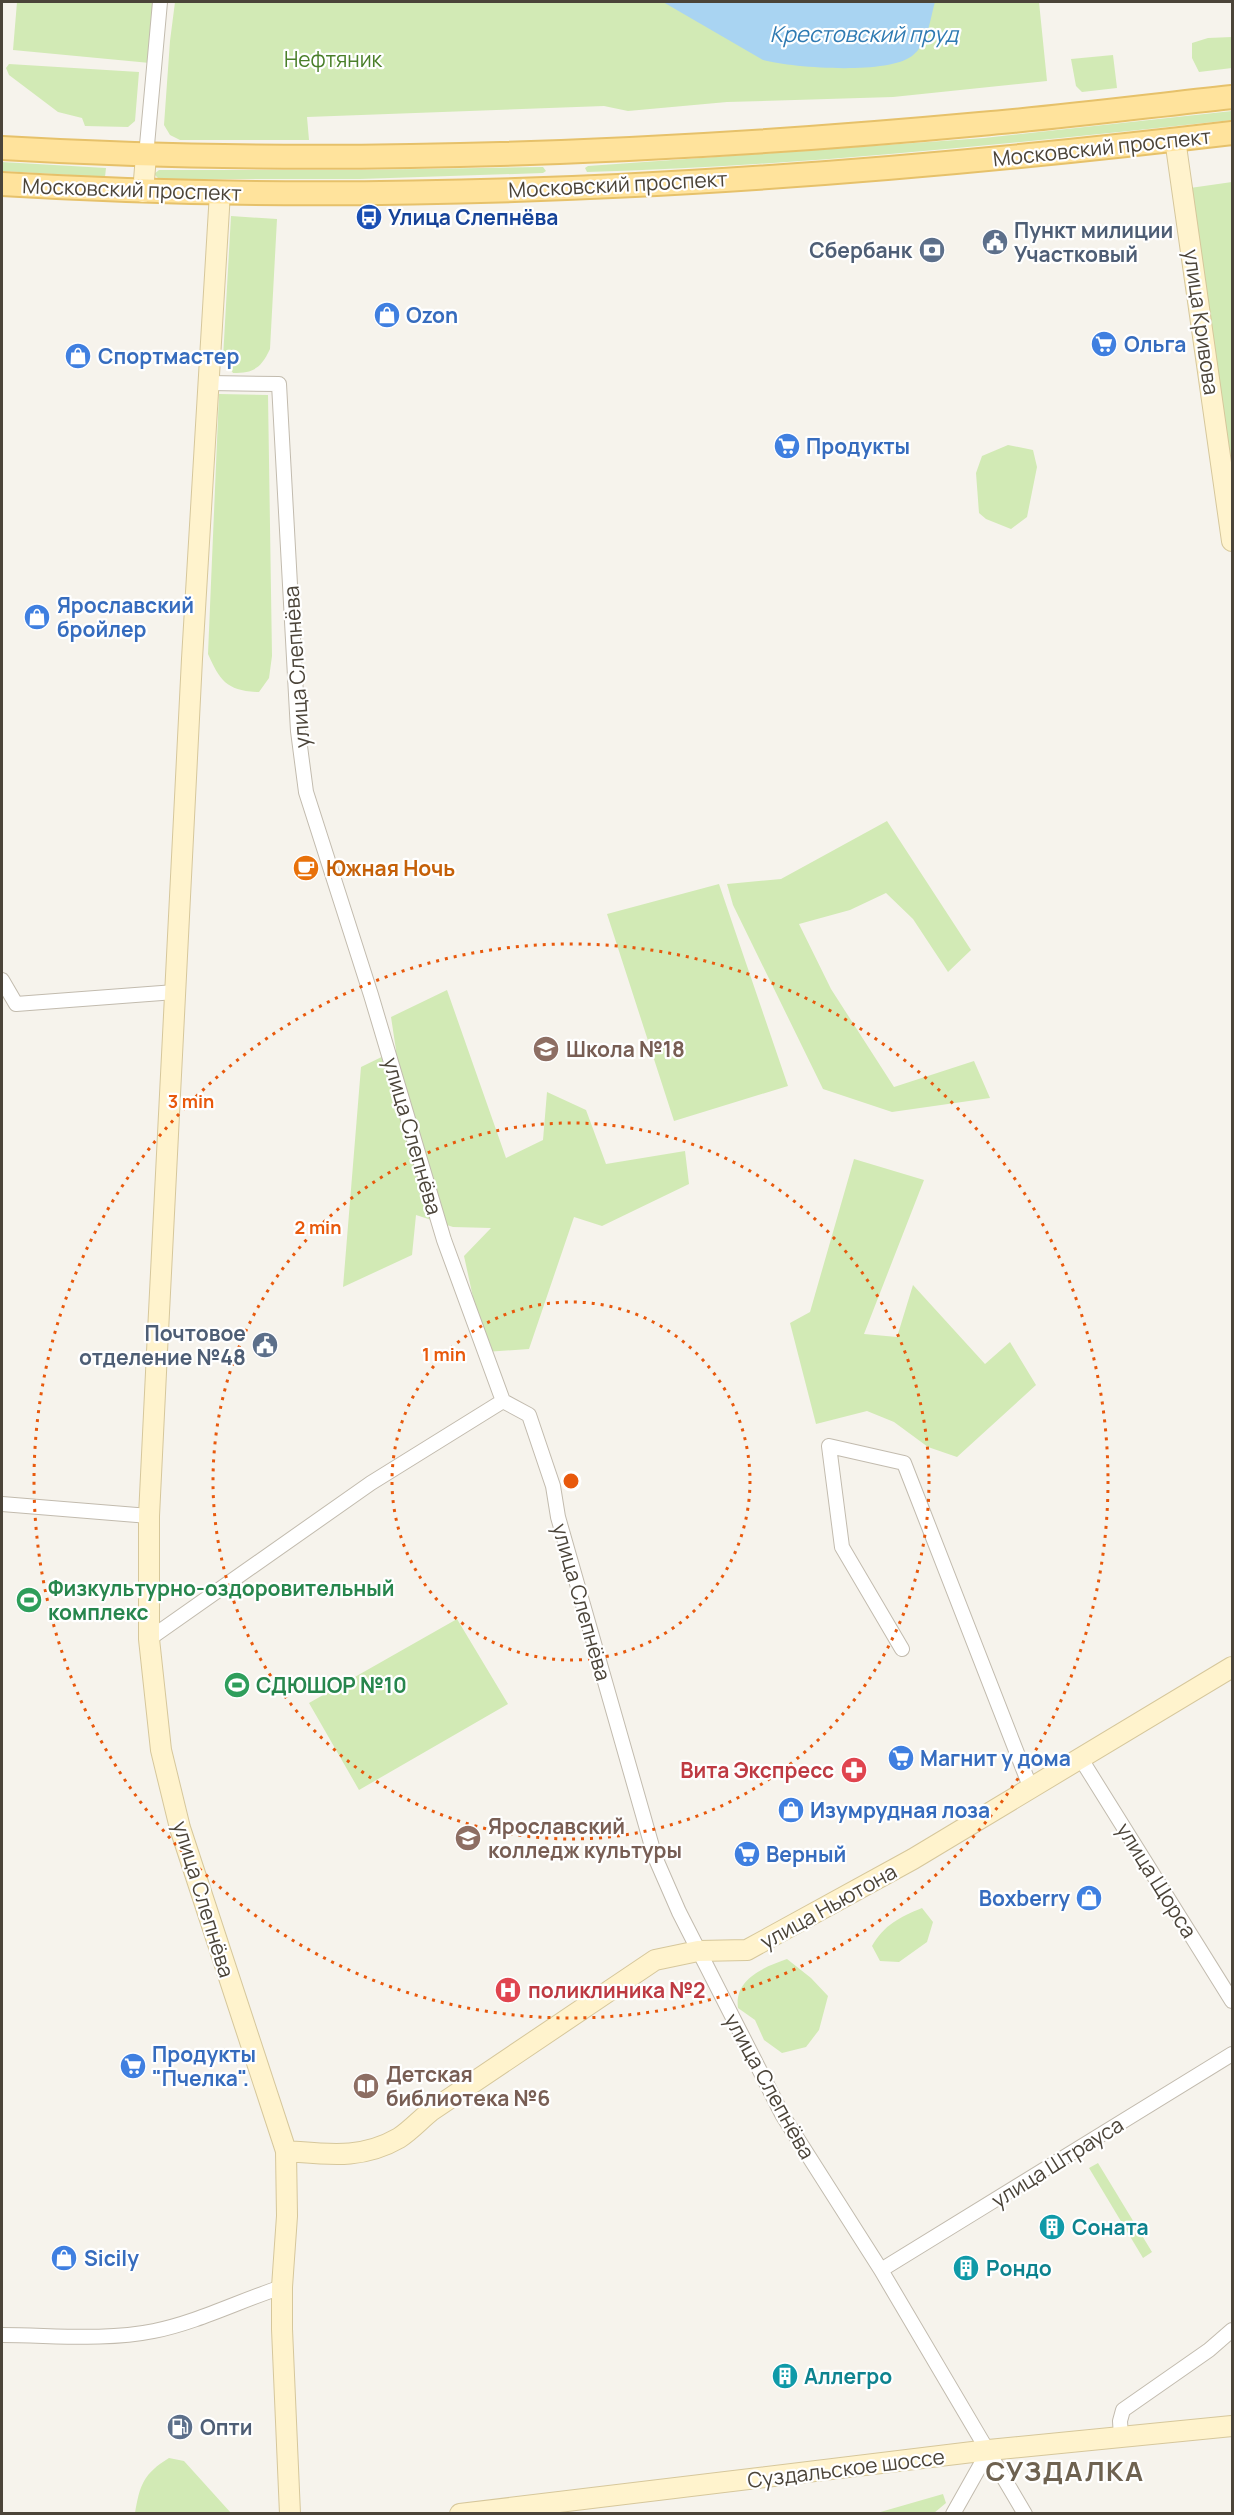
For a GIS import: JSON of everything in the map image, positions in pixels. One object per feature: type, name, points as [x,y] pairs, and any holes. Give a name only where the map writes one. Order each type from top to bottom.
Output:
[{"type":"main road","name":"Московский проспект","points":[[2,148],[146,156],[360,157],[567,151],[714,144],[921,129],[1233,97]]},
{"type":"main road","name":"Московский проспект","points":[[2,184],[143,192],[417,192],[693,182],[934,164],[1233,133]]},
{"type":"main road","points":[[567,151],[568,186]]},
{"type":"street","points":[[143,192],[160,2]]},
{"type":"street","name":"улица Кривова","points":[[1175,139],[1233,541]]},
{"type":"street","name":"улица Слепнёва","points":[[220,192],[175,992],[149,1516],[149,1639],[161,1750],[180,1828],[286,2151],[287,2216],[282,2287],[290,2514]]},
{"type":"street","name":"улица Слепнёва","points":[[209,383],[279,384],[298,731],[306,792],[371,995],[444,1240],[503,1401],[529,1415],[553,1486],[558,1517],[655,1857],[698,1951],[783,2116],[881,2270],[1025,2514]]},
{"type":"street","points":[[2,980],[16,1004],[175,992]]},
{"type":"street","points":[[149,1639],[371,1483],[503,1401]]},
{"type":"street","points":[[902,1649],[842,1547],[829,1446],[904,1462],[1031,1789]]},
{"type":"street","points":[[2,1504],[149,1516]]},
{"type":"street","name":"улица Ньютона","points":[[286,2151],[336,2155],[362,2154],[400,2138],[431,2111],[655,1960],[698,1951],[747,1950],[913,1859],[1233,1667]]},
{"type":"street","name":"улица Щорса","points":[[1081,1759],[1233,2001]]},
{"type":"street","name":"улица Штрауса","points":[[881,2270],[1233,2054]]},
{"type":"street","points":[[2,2335],[106,2336],[154,2331],[282,2287]]},
{"type":"street","points":[[1121,2437],[1120,2421],[1123,2410],[1209,2350],[1233,2330]]},
{"type":"street","name":"Суздальское шоссе","points":[[459,2514],[989,2450],[1233,2426]]},
{"type":"street","points":[[953,2514],[989,2450]]},
{"type":"green space","points":[[17,2],[155,2],[150,63],[13,50]]},
{"type":"green space","name":"Нефтяник","points":[[175,2],[1039,2],[1047,81],[893,97],[727,102],[628,111],[604,106],[307,117],[309,140],[180,140],[170,135],[164,125]]},
{"type":"green space","points":[[1232,37],[1232,68],[1199,72],[1192,58],[1192,43],[1208,38]]},
{"type":"green space","points":[[1113,55],[1117,88],[1082,92],[1076,86],[1071,59]]},
{"type":"green space","points":[[9,64],[139,72],[135,121],[128,127],[85,126],[82,118],[58,112],[9,75],[6,68]]},
{"type":"green space","points":[[1232,111],[1232,120],[910,152],[668,169],[587,172],[585,168],[984,138]]},
{"type":"green space","points":[[2,162],[106,168],[105,177],[2,171]]},
{"type":"green space","points":[[543,167],[546,171],[543,173],[360,179],[159,179],[154,174],[159,170]]},
{"type":"green space","points":[[1232,182],[1232,471],[1190,188]]},
{"type":"green space","points":[[231,216],[277,219],[270,349],[260,365],[240,373],[233,373],[223,358]]},
{"type":"green space","points":[[219,394],[268,395],[272,656],[269,678],[259,692],[239,689],[226,683],[208,654]]},
{"type":"green space","points":[[1008,445],[1033,450],[1037,467],[1027,517],[1011,529],[986,519],[979,513],[976,473],[982,456]]},
{"type":"green space","points":[[887,821],[971,950],[948,972],[913,919],[886,893],[850,910],[799,924],[831,989],[894,1087],[974,1061],[990,1098],[892,1112],[823,1089],[733,905],[727,884],[781,879]]},
{"type":"green space","points":[[719,884],[788,1086],[674,1121],[607,914]]},
{"type":"green space","points":[[447,990],[506,1158],[543,1140],[547,1092],[586,1110],[606,1164],[685,1151],[689,1184],[602,1226],[574,1217],[529,1349],[485,1352],[464,1256],[491,1228],[453,1227],[416,1215],[412,1255],[343,1287],[361,1067],[396,1050],[391,1017]]},
{"type":"green space","points":[[854,1159],[924,1180],[864,1334],[897,1337],[913,1285],[985,1364],[1010,1342],[1036,1385],[957,1457],[928,1447],[894,1422],[867,1411],[816,1424],[790,1323],[810,1312]]},
{"type":"green space","points":[[457,1619],[508,1704],[359,1790],[309,1703]]},
{"type":"green space","points":[[922,1908],[933,1922],[927,1942],[899,1962],[880,1961],[872,1946],[882,1932],[893,1922]]},
{"type":"green space","points":[[787,1959],[811,1978],[828,1996],[819,2030],[806,2047],[782,2053],[764,2040],[755,2020],[738,2008],[738,1998],[741,1989],[752,1976],[760,1970]]},
{"type":"green space","points":[[1098,2163],[1152,2252],[1143,2258],[1089,2168]]},
{"type":"green space","points":[[169,2458],[184,2461],[231,2513],[135,2513],[144,2481],[153,2469]]},
{"type":"green space","points":[[943,2494],[946,2503],[934,2513],[877,2513]]},
{"type":"water","name":"Крестовский пруд","points":[[663,2],[935,2],[925,38],[912,56],[900,62],[882,66],[839,68],[763,60]]},
{"type":"place","name":"Улица Слепнёва","points":[[369,217]]},
{"type":"place","name":"Пункт милиции Участковый","points":[[995,242]]},
{"type":"place","name":"Сбербанк","points":[[932,250]]},
{"type":"place","name":"Ozon","points":[[387,315]]},
{"type":"place","name":"Ольга","points":[[1104,344]]},
{"type":"place","name":"Спортмастер","points":[[78,356]]},
{"type":"place","name":"Продукты","points":[[787,446]]},
{"type":"place","name":"Ярославский бройлер","points":[[37,617]]},
{"type":"place","name":"Южная Ночь","points":[[306,868]]},
{"type":"place","name":"Школа №18","points":[[546,1049]]},
{"type":"place","name":"Почтовое отделение №48","points":[[265,1345]]},
{"type":"place","name":"Физкультурно-оздоровительный комплекс","points":[[29,1600]]},
{"type":"place","name":"СДЮШОР №10","points":[[237,1685]]},
{"type":"place","name":"Магнит у дома","points":[[901,1758]]},
{"type":"place","name":"Вита Экспресс","points":[[854,1770]]},
{"type":"place","name":"Изумрудная лоза","points":[[791,1810]]},
{"type":"place","name":"Ярославский колледж культуры","points":[[468,1838]]},
{"type":"place","name":"Верный","points":[[747,1854]]},
{"type":"place","name":"Boxberry","points":[[1089,1898]]},
{"type":"place","name":"поликлиника №2","points":[[508,1990]]},
{"type":"place","name":"Продукты \"Пчелка\".","points":[[133,2066]]},
{"type":"place","name":"Детская библиотека №6","points":[[366,2086]]},
{"type":"place","name":"Соната","points":[[1052,2227]]},
{"type":"place","name":"Sicily","points":[[64,2258]]},
{"type":"place","name":"Рондо","points":[[966,2268]]},
{"type":"place","name":"Аллегро","points":[[785,2376]]},
{"type":"place","name":"Опти","points":[[180,2427]]},
{"type":"district","name":"СУЗДАЛКА","points":[[1065,2470]]}]
